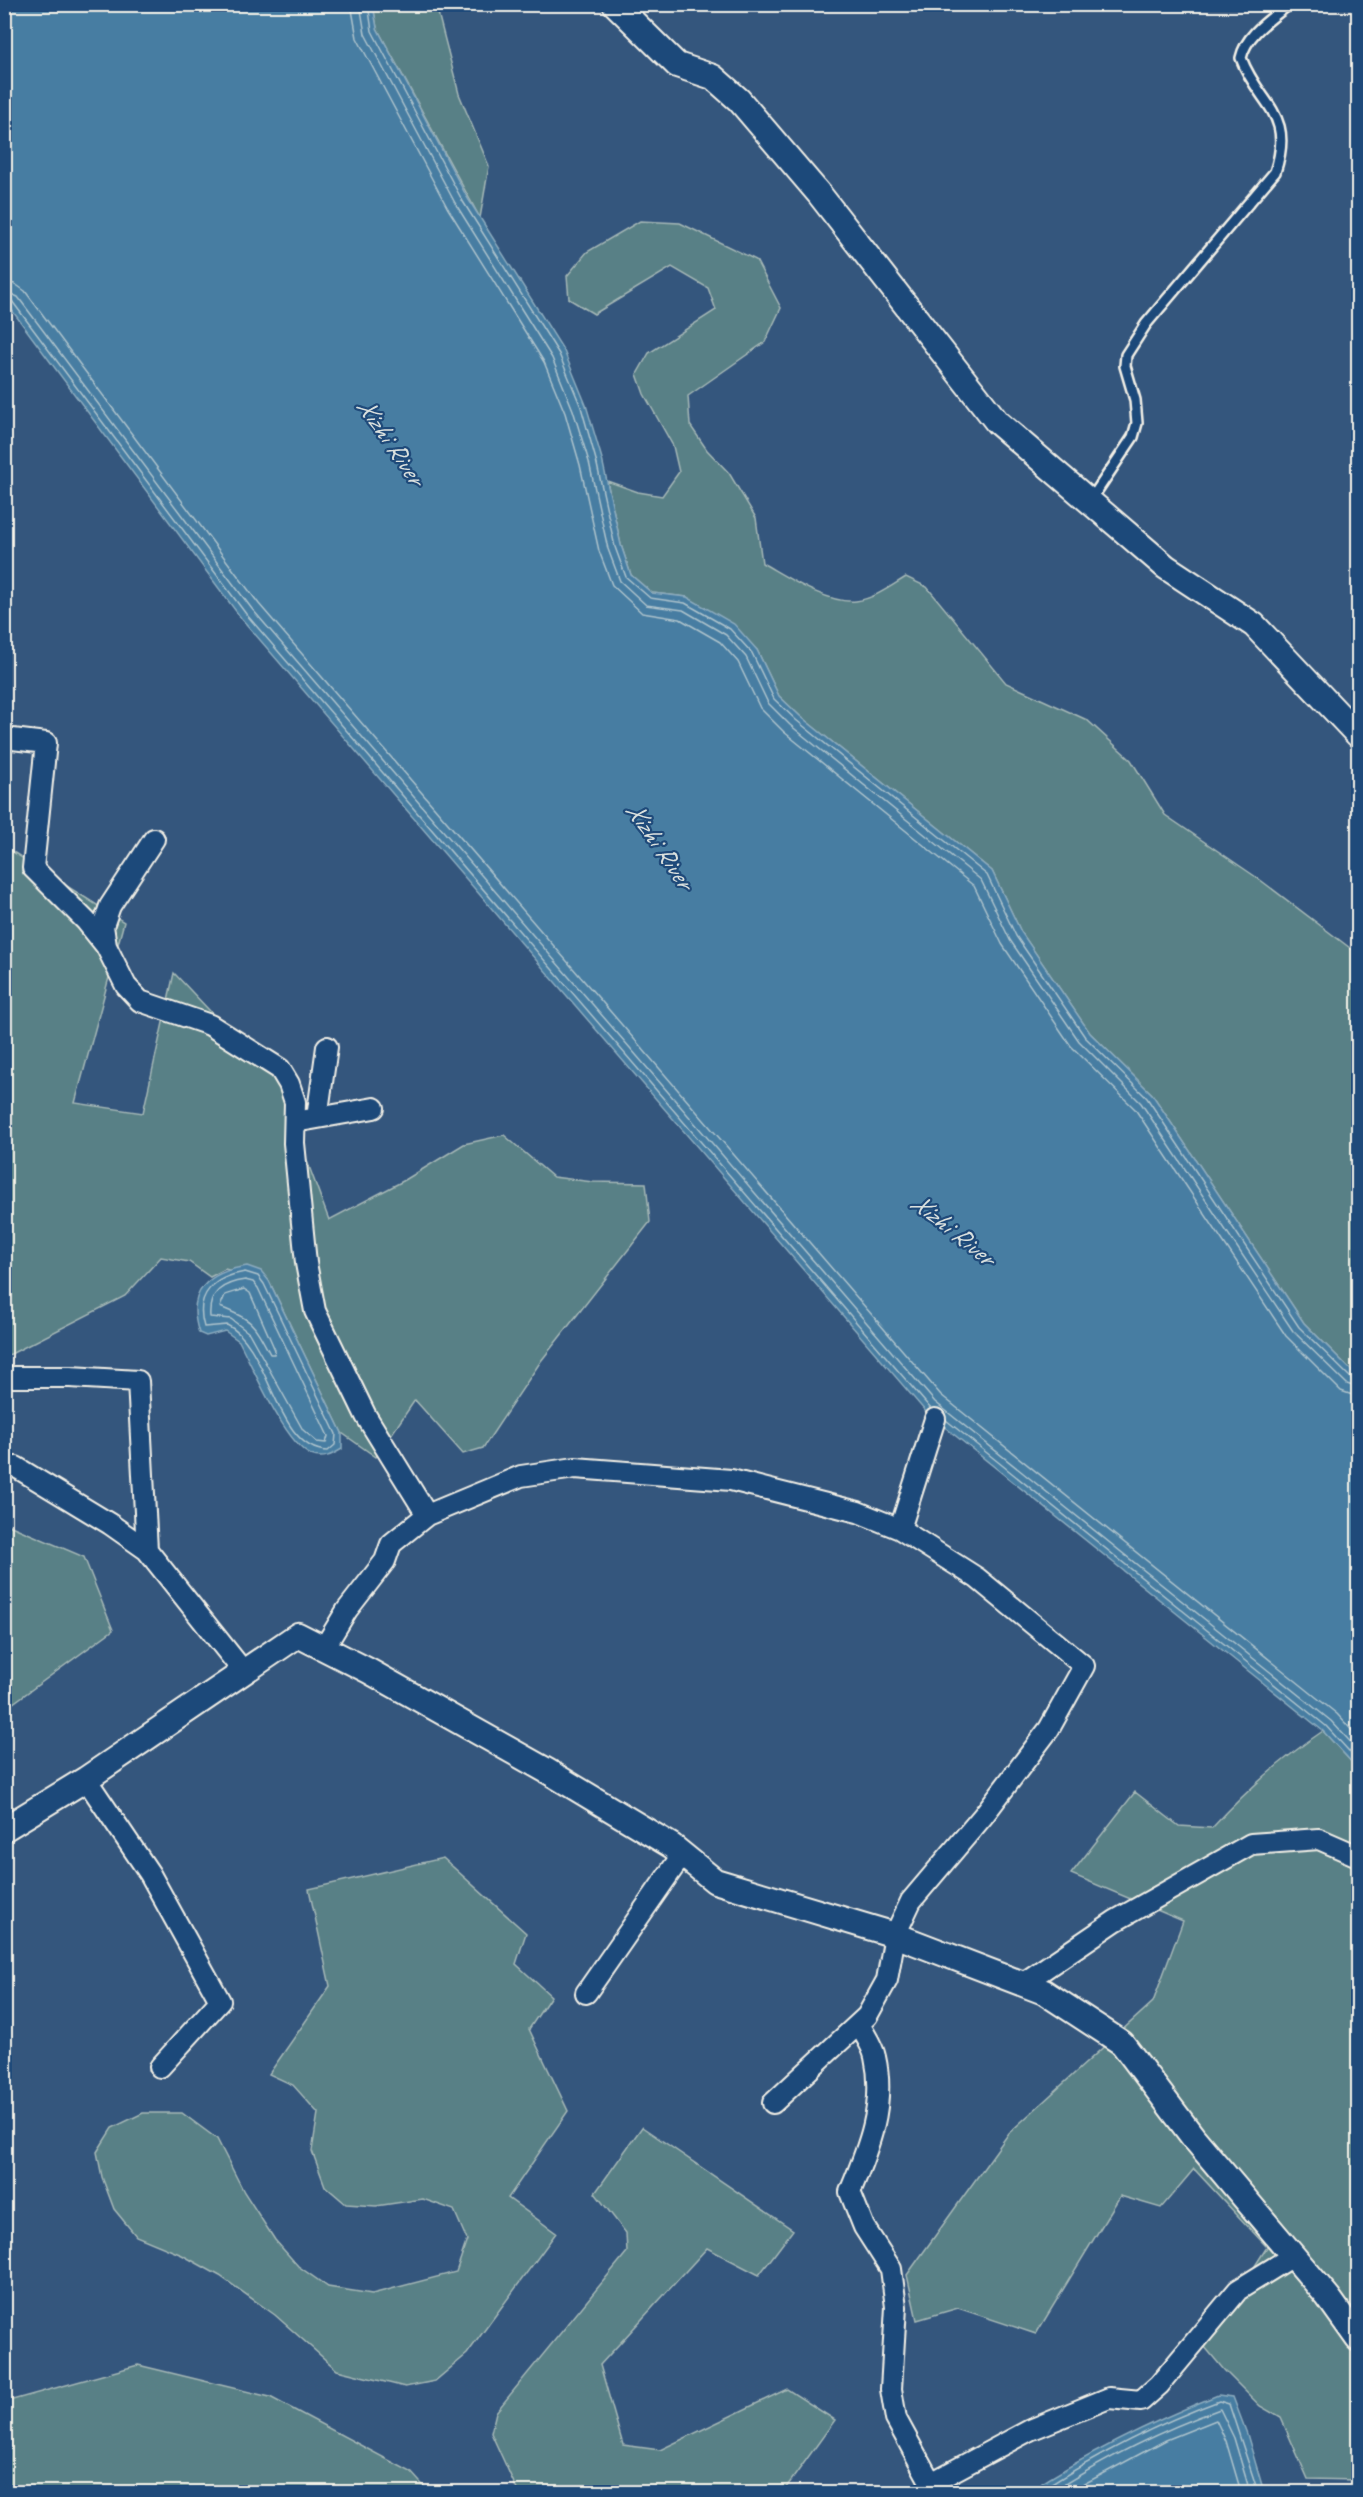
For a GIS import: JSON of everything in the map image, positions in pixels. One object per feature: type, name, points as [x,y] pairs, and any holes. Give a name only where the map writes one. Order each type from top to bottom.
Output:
[{"type":"street","points":[[615,4],[677,65],[713,77],[739,100],[820,195],[997,422],[1166,567],[1254,625],[1359,735]]},
{"type":"street","points":[[4,738],[46,743],[33,868],[86,921],[106,946],[126,986],[140,1001],[210,1025],[280,1069],[290,1084],[295,1102],[294,1143],[306,1263],[315,1311],[366,1416],[427,1515]]},
{"type":"street","points":[[106,946],[103,926],[110,906],[154,839]]},
{"type":"street","points":[[317,1118],[327,1047]]},
{"type":"street","points":[[295,1122],[374,1108]]},
{"type":"street","points":[[12,1377],[138,1381],[147,1550]]},
{"type":"street","points":[[900,1529],[935,1419]]},
{"type":"street","points":[[16,1467],[110,1524],[147,1550],[243,1671]]},
{"type":"street","points":[[324,1648],[347,1610],[385,1561],[390,1544],[427,1515],[521,1476],[574,1468],[731,1480],[858,1512],[900,1529],[977,1578],[1084,1666],[1048,1729],[982,1816],[910,1901],[895,1935],[887,1980],[867,2016],[773,2103]]},
{"type":"street","points":[[4,1829],[86,1779],[298,1635],[369,1671],[549,1772],[682,1855],[716,1881],[895,1935],[1044,1992],[1122,2043],[1193,2137],[1359,2339]]},
{"type":"street","points":[[86,1779],[150,1874],[220,2001],[160,2067]]},
{"type":"street","points":[[1022,1984],[1115,1921],[1251,1844],[1318,1839],[1359,1856]]},
{"type":"street","points":[[586,1993],[682,1855]]},
{"type":"street","points":[[859,2024],[875,2056],[878,2096],[873,2139],[850,2192],[864,2227],[891,2269],[896,2307],[891,2389],[896,2419],[935,2488],[1030,2430],[1109,2398],[1142,2401],[1159,2385],[1238,2290],[1293,2256]]},
{"type":"lane","points":[[1090,501],[1133,437],[1137,423],[1134,400],[1125,366],[1126,355],[1146,324],[1275,172],[1281,152],[1282,129],[1241,58],[1243,48],[1251,37],[1289,4]]},
{"type":"green space","points":[[373,5],[440,5],[438,13],[459,94],[489,166],[480,218],[377,28]]},
{"type":"green space","points":[[640,221],[680,223],[756,260],[781,308],[765,342],[688,396],[690,425],[707,450],[729,473],[756,518],[762,563],[820,594],[845,601],[869,598],[906,577],[927,587],[1006,683],[1087,720],[1131,760],[1165,815],[1259,879],[1358,954],[1358,1377],[1304,1323],[1152,1094],[1090,1033],[1021,932],[992,871],[800,716],[779,696],[757,650],[687,597],[652,593],[631,575],[621,545],[607,481],[638,492],[662,496],[679,472],[673,446],[644,394],[637,374],[649,353],[716,310],[708,288],[672,267],[594,314],[569,299],[567,276],[587,252]]},
{"type":"green space","points":[[5,847],[124,922],[75,1103],[143,1113],[174,973],[278,1083],[329,1220],[405,1180],[464,1144],[504,1135],[553,1177],[593,1182],[646,1183],[650,1222],[541,1361],[483,1448],[463,1454],[415,1400],[376,1457],[342,1433],[269,1281],[225,1269],[210,1277],[189,1262],[161,1257],[125,1296],[5,1357]]},
{"type":"green space","points":[[4,1523],[84,1557],[113,1630],[5,1709]]},
{"type":"green space","points":[[1323,1731],[1358,1769],[1358,2480],[1308,2479],[1281,2418],[1260,2406],[1204,2346],[1267,2247],[1194,2169],[1161,2208],[1120,2196],[1036,2334],[958,2308],[917,2320],[907,2275],[1009,2133],[1153,2002],[1183,1921],[1071,1874],[1135,1792],[1179,1826],[1212,1828],[1264,1776]]},
{"type":"green space","points":[[443,1858],[526,1933],[516,1964],[551,1996],[529,2029],[568,2111],[508,2198],[556,2233],[467,2354],[435,2381],[405,2387],[337,2370],[275,2315],[220,2276],[182,2255],[136,2236],[114,2209],[102,2177],[97,2152],[112,2128],[143,2113],[182,2113],[217,2139],[244,2192],[275,2240],[298,2266],[328,2287],[372,2294],[456,2272],[467,2240],[454,2210],[423,2199],[376,2206],[346,2204],[325,2186],[312,2151],[318,2113],[293,2085],[269,2074],[330,1986],[309,1889]]},
{"type":"green space","points":[[642,2127],[793,2230],[759,2275],[707,2248],[600,2365],[623,2445],[660,2450],[787,2389],[835,2420],[783,2492],[518,2492],[491,2433],[496,2412],[627,2252],[626,2233],[595,2193]]},
{"type":"green space","points":[[138,2365],[270,2397],[411,2472],[429,2492],[5,2492],[5,2402]]},
{"type":"water","name":"Xizhi River","points":[[5,5],[373,5],[377,28],[467,197],[564,351],[586,405],[602,459],[621,545],[631,575],[652,593],[687,597],[734,624],[757,650],[779,696],[800,716],[992,871],[1021,932],[1090,1033],[1152,1094],[1304,1323],[1358,1377],[1358,1769],[1323,1731],[926,1412],[241,618],[5,301]]},
{"type":"water","points":[[247,1266],[261,1271],[269,1281],[342,1433],[342,1449],[331,1455],[320,1457],[311,1455],[301,1448],[291,1436],[270,1404],[239,1341],[225,1331],[206,1336],[199,1333],[195,1306],[204,1286],[222,1273]]},
{"type":"water","points":[[1218,2395],[1233,2397],[1247,2434],[1264,2492],[1028,2492],[1120,2439]]}]
